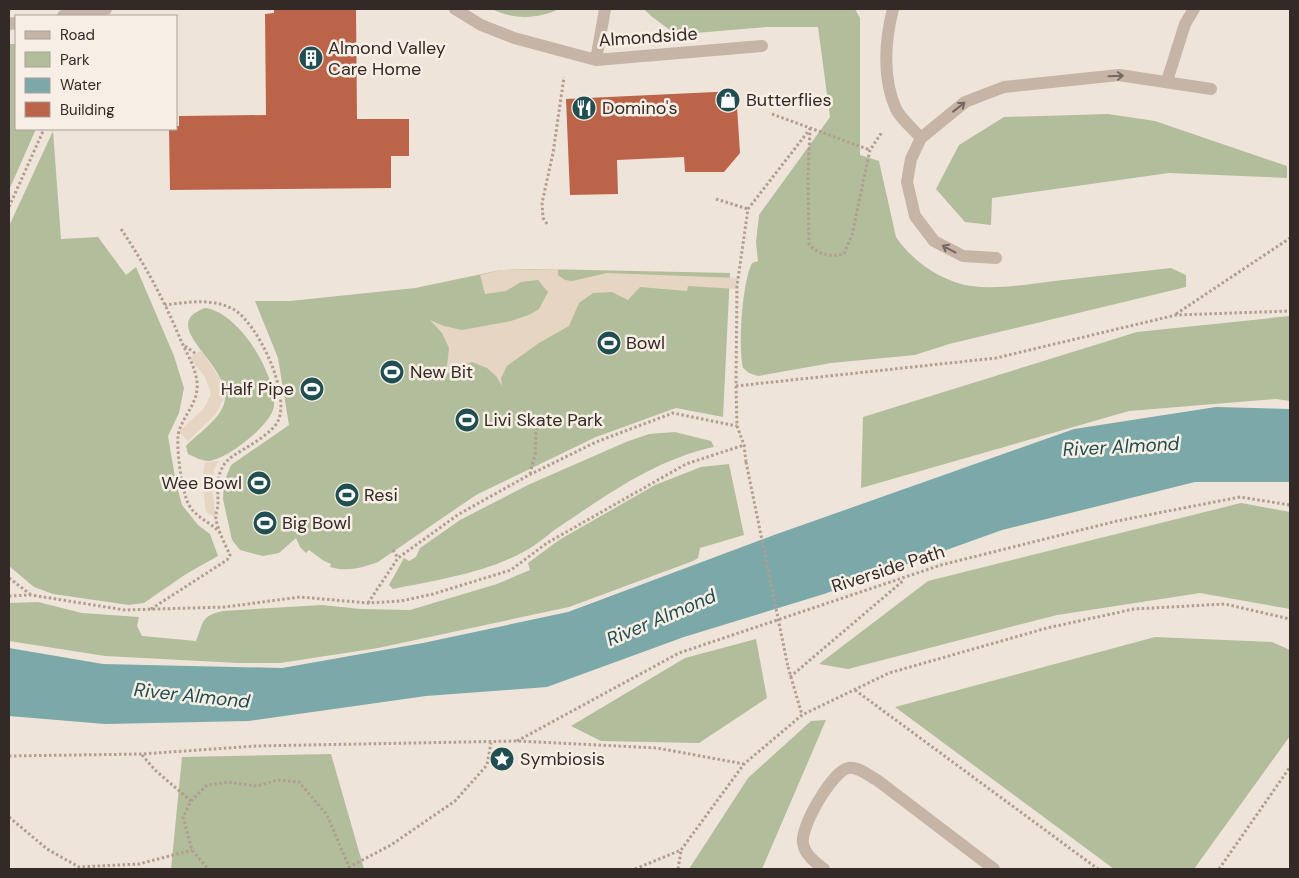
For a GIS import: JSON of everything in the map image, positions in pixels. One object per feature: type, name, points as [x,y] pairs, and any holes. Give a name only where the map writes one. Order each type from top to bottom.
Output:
[{"type":"street","name":"Almondside","points":[[455,9],[489,28],[567,54],[596,60],[762,46]]},
{"type":"street","points":[[596,60],[605,9]]},
{"type":"street","points":[[893,9],[886,60],[888,84],[896,110],[921,138]]},
{"type":"street","points":[[1167,81],[1185,24],[1194,9]]},
{"type":"street","points":[[73,15],[103,12]]},
{"type":"street","points":[[996,258],[963,256],[934,241],[915,216],[907,182],[911,159],[921,138],[965,102],[1004,87],[1119,75],[1211,89]]},
{"type":"street","points":[[824,869],[807,854],[803,845],[802,835],[824,792],[840,773],[849,768],[859,770],[877,780],[994,869]]},
{"type":"path","points":[[547,224],[543,218],[542,203],[553,153],[567,54]]},
{"type":"path","points":[[810,129],[809,244],[814,251],[834,256],[844,254],[849,247],[870,150],[896,110]]},
{"type":"path","points":[[772,114],[870,150]]},
{"type":"path","points":[[802,715],[790,677],[744,445],[737,426],[737,286],[748,209],[810,129]]},
{"type":"path","points":[[9,207],[44,130]]},
{"type":"path","points":[[716,199],[748,209]]},
{"type":"path","points":[[121,229],[142,261],[166,305],[190,358],[197,381],[194,404],[179,432],[178,455],[189,505],[222,536]]},
{"type":"path","points":[[1176,315],[1290,238]]},
{"type":"path","points":[[150,609],[227,560],[230,555],[216,518],[219,474],[231,457],[250,446],[278,421],[279,400],[271,361],[250,323],[234,310],[216,303],[166,305]]},
{"type":"path","points":[[736,386],[996,358],[1176,315],[1290,311]]},
{"type":"path","points":[[183,344],[196,354]]},
{"type":"path","points":[[368,603],[398,558],[459,514],[529,474],[596,442],[673,413],[737,426]]},
{"type":"path","points":[[529,474],[535,454],[536,428]]},
{"type":"path","points":[[9,596],[31,595],[125,610],[225,607],[300,597],[368,603],[401,601],[433,594],[511,570],[547,543],[686,464],[744,445]]},
{"type":"path","name":"Riverside Path","points":[[517,740],[679,653],[942,565],[1117,521],[1240,497],[1290,505]]},
{"type":"path","points":[[393,550],[398,558]]},
{"type":"path","points":[[790,677],[906,577]]},
{"type":"path","points":[[9,578],[31,595]]},
{"type":"path","points":[[678,869],[681,850],[744,764],[802,715],[889,673],[1047,628],[1134,609],[1225,604],[1290,619]]},
{"type":"path","points":[[854,690],[1098,869]]},
{"type":"path","points":[[9,756],[142,754],[256,746],[491,743],[517,740],[657,748],[744,764]]},
{"type":"path","points":[[208,869],[192,850],[183,816],[191,801],[207,785],[228,782],[257,786],[277,780],[299,782],[328,815],[350,868],[391,845],[455,801],[487,765],[491,743]]},
{"type":"path","points":[[142,754],[155,770],[191,801]]},
{"type":"path","points":[[1219,869],[1290,767]]},
{"type":"path","points":[[9,817],[47,849],[79,867],[139,864],[192,850]]},
{"type":"path","points":[[635,869],[681,850]]},
{"type":"green space","points":[[492,9],[559,9],[543,15],[526,17],[500,13]]},
{"type":"green space","points":[[644,9],[855,9],[860,18],[860,155],[879,161],[896,237],[919,262],[939,275],[960,284],[992,287],[1171,268],[1186,275],[1186,287],[949,344],[915,355],[831,363],[758,376],[749,373],[743,368],[741,346],[743,299],[752,263],[758,261],[756,242],[759,215],[830,117],[818,27],[766,27],[684,34],[670,30]]},
{"type":"green space","points":[[9,44],[15,44],[15,130],[36,130],[9,190]]},
{"type":"green space","points":[[1108,114],[1155,121],[1287,166],[1287,178],[1169,173],[992,198],[991,225],[965,222],[936,189],[959,145],[1004,117]]},
{"type":"green space","points":[[53,131],[61,239],[98,237],[126,275],[136,267],[174,356],[184,388],[179,413],[168,436],[176,483],[182,505],[198,525],[210,534],[218,556],[186,574],[144,603],[129,605],[53,594],[34,587],[9,566],[9,226]]},
{"type":"green space","name":"Livi Skate Park","points":[[540,269],[730,273],[723,417],[676,408],[596,437],[476,495],[378,562],[366,566],[354,569],[330,567],[331,564],[309,550],[306,553],[300,547],[296,538],[279,553],[263,556],[240,550],[232,540],[223,499],[224,482],[231,465],[289,425],[278,358],[255,301],[290,301],[415,288],[501,270]]},
{"type":"green space","points":[[205,308],[218,312],[230,320],[253,346],[269,378],[274,406],[266,422],[248,440],[227,454],[209,461],[201,460],[188,454],[186,446],[220,413],[225,399],[223,385],[217,372],[191,335],[188,325],[192,316]]},
{"type":"green space","points":[[1290,316],[1290,401],[1276,399],[1129,411],[861,488],[863,417],[1137,332]]},
{"type":"green space","points":[[675,432],[711,441],[714,447],[692,453],[650,470],[591,505],[532,547],[510,559],[444,579],[393,589],[389,585],[404,558],[409,561],[416,557],[420,548],[460,520],[530,484],[626,442],[649,434]]},
{"type":"green space","points":[[729,464],[744,535],[700,548],[698,558],[693,561],[569,607],[378,648],[280,663],[238,663],[105,656],[9,641],[9,603],[38,602],[82,613],[139,617],[137,626],[142,636],[196,641],[206,618],[223,611],[322,605],[361,609],[410,610],[497,584],[530,570],[528,563],[559,540],[655,485],[701,467]]},
{"type":"green space","points":[[1241,503],[1290,512],[1290,609],[1200,593],[1057,615],[848,669],[819,664],[928,581]]},
{"type":"green space","points":[[1155,637],[1272,642],[1290,650],[1290,736],[1194,869],[1114,869],[895,707]]},
{"type":"green space","points":[[756,639],[767,698],[699,743],[601,741],[571,726],[685,658]]},
{"type":"green space","points":[[826,720],[762,869],[689,869],[748,778],[811,721]]},
{"type":"green space","points":[[331,754],[364,869],[171,869],[182,757]]},
{"type":"shaded area","points":[[558,269],[558,275],[565,280],[572,281],[607,273],[738,278],[737,289],[688,286],[687,291],[640,287],[628,300],[612,292],[593,293],[579,303],[569,326],[539,343],[507,366],[501,378],[502,386],[496,376],[487,368],[472,362],[458,366],[446,375],[449,348],[442,333],[430,320],[444,326],[462,330],[511,321],[531,314],[539,309],[548,292],[538,280],[521,282],[506,291],[485,294],[480,275],[501,270]]},
{"type":"shaded area","points":[[201,350],[220,379],[224,398],[216,414],[188,441],[179,432],[204,408],[211,394],[205,377],[190,358]]},
{"type":"shaded area","points":[[219,461],[214,470],[212,488],[216,518],[206,512],[202,480],[205,462]]},
{"type":"water","name":"River Almond","points":[[1216,407],[1290,409],[1290,482],[1195,482],[1002,530],[824,594],[684,637],[547,687],[426,696],[248,721],[105,724],[9,716],[9,648],[103,664],[282,668],[423,643],[568,612],[774,535],[1074,429]]},
{"type":"building","name":"Almond Valley Care Home","points":[[274,9],[356,9],[357,119],[409,119],[409,156],[391,156],[391,188],[170,190],[169,130],[178,130],[179,116],[266,115],[265,14],[274,13]]},
{"type":"building","points":[[736,91],[740,153],[724,172],[685,172],[684,157],[617,160],[618,194],[570,195],[566,99]]},
{"type":"place","name":"Almond Valley Care Home","points":[[311,58]]},
{"type":"place","name":"Butterflies","points":[[728,100]]},
{"type":"place","name":"Domino's","points":[[584,108]]},
{"type":"place","name":"Bowl","points":[[609,343]]},
{"type":"place","name":"New Bit","points":[[392,372]]},
{"type":"place","name":"Half Pipe","points":[[312,389]]},
{"type":"place","name":"Livi Skate Park","points":[[467,420]]},
{"type":"place","name":"Wee Bowl","points":[[259,483]]},
{"type":"place","name":"Resi","points":[[347,495]]},
{"type":"place","name":"Big Bowl","points":[[265,523]]},
{"type":"place","name":"Symbiosis","points":[[502,759]]}]
